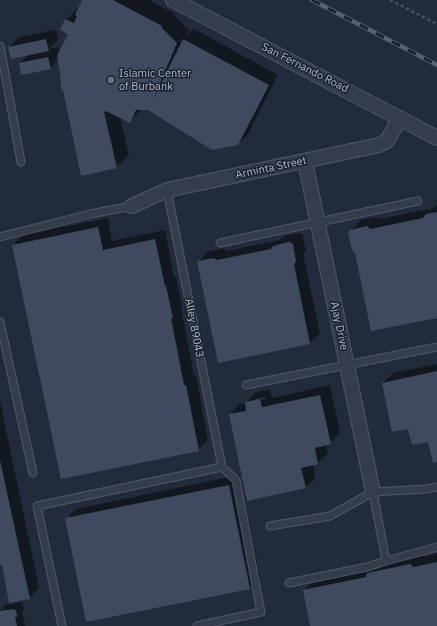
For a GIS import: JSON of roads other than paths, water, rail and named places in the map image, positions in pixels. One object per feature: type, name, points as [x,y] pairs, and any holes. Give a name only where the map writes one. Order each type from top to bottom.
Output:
[{"type":"street","name":"San Fernando Road","points":[[173,0],[437,138]]},
{"type":"street","name":"Arminta Street","points":[[132,206],[167,190],[383,143],[387,141],[400,118]]},
{"type":"street","name":"Ajay Drive","points":[[305,161],[373,492]]},
{"type":"lane","points":[[0,46],[21,162]]},
{"type":"lane","name":"Alley 89043","points":[[167,190],[222,467]]},
{"type":"lane","points":[[220,243],[418,201]]},
{"type":"lane","points":[[0,237],[90,214],[132,206]]},
{"type":"lane","points":[[0,322],[33,473]]},
{"type":"lane","points":[[246,385],[437,347]]},
{"type":"lane","points":[[62,626],[37,506],[222,467],[236,480],[261,612],[197,626]]},
{"type":"lane","points":[[270,526],[330,516],[373,492],[437,487]]},
{"type":"lane","points":[[373,492],[386,561]]},
{"type":"lane","points":[[289,583],[367,567],[437,547]]},
{"type":"railway","points":[[312,0],[437,65]]},
{"type":"place","name":"Islamic Center of Burbank","points":[[111,80]]}]
